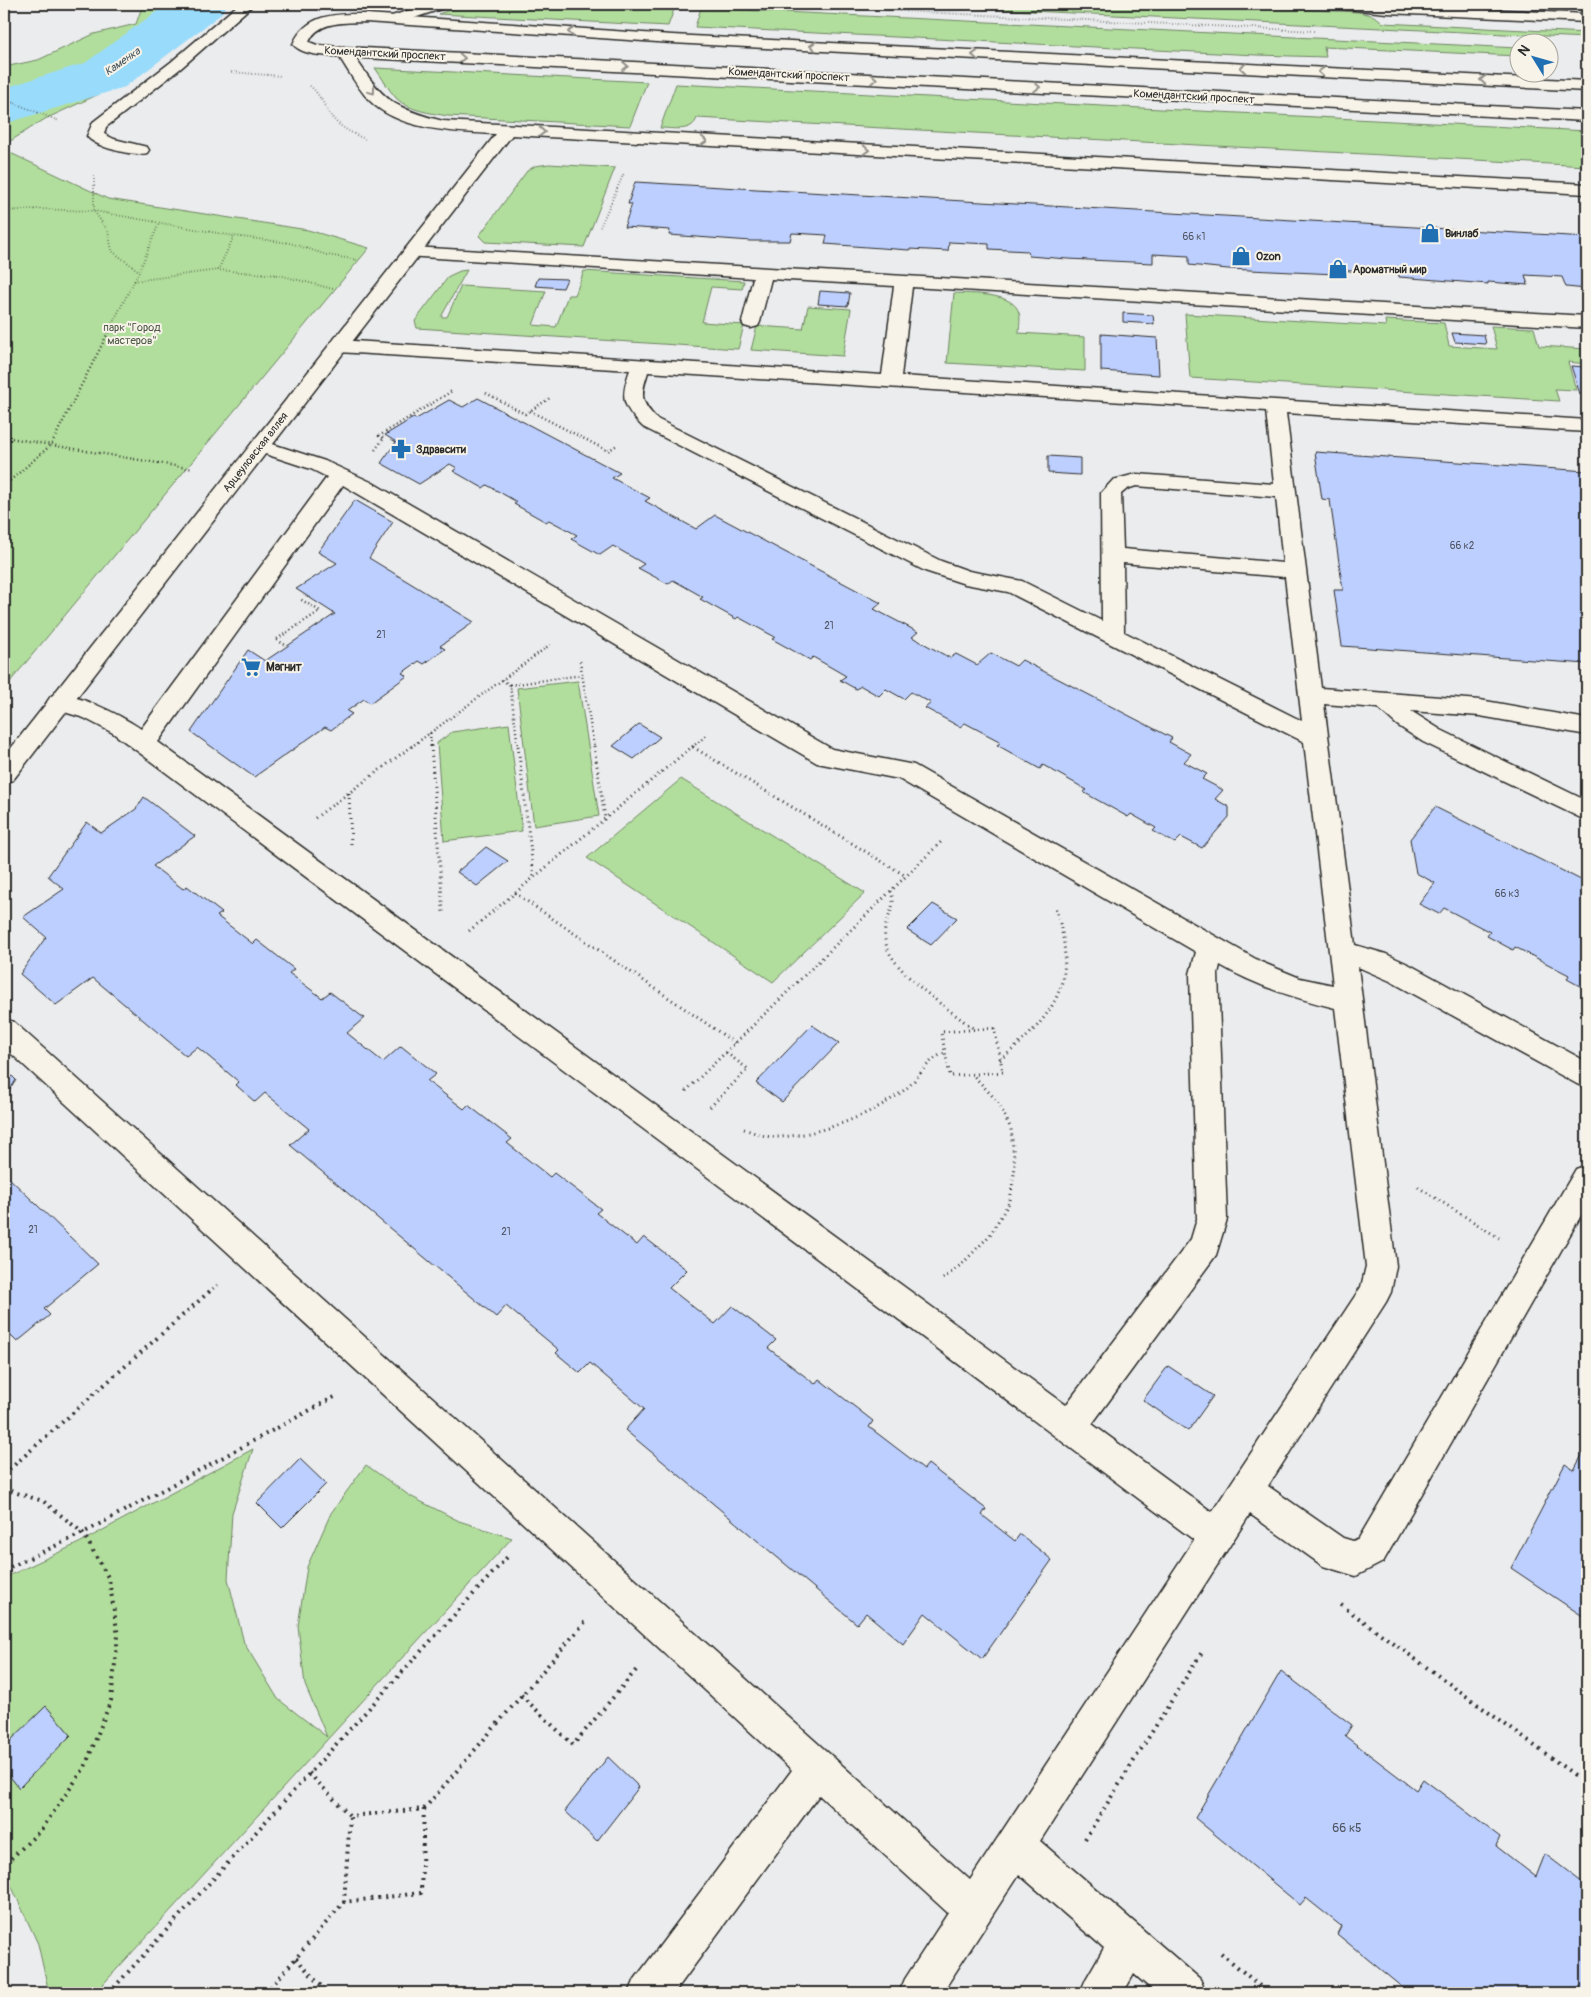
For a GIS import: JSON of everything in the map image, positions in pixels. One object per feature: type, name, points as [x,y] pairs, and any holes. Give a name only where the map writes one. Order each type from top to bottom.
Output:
[{"type":"street","points":[[141,150],[110,143],[95,136],[99,125],[176,65],[246,4]]},
{"type":"street","points":[[394,20],[442,4]]},
{"type":"street","points":[[1336,4],[1387,9],[1587,18]]},
{"type":"street","name":"Комендантский проспект","points":[[1587,86],[672,39],[366,18],[328,20],[313,26],[303,35],[301,44],[314,49],[344,52],[1587,116]]},
{"type":"street","points":[[344,52],[375,97],[390,109],[415,119],[443,126],[1587,189]]},
{"type":"street","name":"Арцеуловская аллея","points":[[4,774],[507,130]]},
{"type":"street","points":[[412,252],[1587,322]]},
{"type":"street","points":[[751,322],[763,273]]},
{"type":"street","points":[[891,381],[904,281]]},
{"type":"street","points":[[338,346],[1587,426]]},
{"type":"street","points":[[641,365],[632,394],[635,410],[650,423],[933,566],[965,576],[1014,586],[1316,738]]},
{"type":"street","points":[[919,1993],[1375,1292],[1381,1266],[1275,406]]},
{"type":"street","points":[[260,446],[318,465],[346,479],[581,622],[740,707],[826,757],[905,771],[1251,970],[1297,988],[1348,1000]]},
{"type":"street","points":[[144,743],[346,479]]},
{"type":"street","points":[[1113,636],[1111,493],[1120,484],[1136,480],[1286,491]]},
{"type":"street","points":[[1111,555],[1295,571]]},
{"type":"street","points":[[1310,695],[1480,708],[1587,727]]},
{"type":"street","points":[[1383,700],[1405,719],[1432,736],[1587,812]]},
{"type":"street","points":[[59,702],[92,712],[122,727],[280,844],[441,955],[678,1138],[1217,1536]]},
{"type":"street","points":[[1070,1427],[1205,1245],[1212,1219],[1204,974],[1211,946]]},
{"type":"street","points":[[1343,952],[1400,972],[1587,1076]]},
{"type":"street","points":[[4,1030],[974,1910]]},
{"type":"street","points":[[1246,1491],[1335,1554],[1356,1559],[1371,1550],[1587,1178]]},
{"type":"street","points":[[649,1993],[817,1767]]},
{"type":"street","points":[[1015,1845],[1186,1993]]},
{"type":"street","points":[[1100,1993],[1129,1944]]},
{"type":"path","points":[[756,4],[1319,32]]},
{"type":"path","points":[[4,99],[32,110]]},
{"type":"path","points":[[586,262],[624,171]]},
{"type":"path","points":[[4,211],[36,209],[94,211],[290,244],[327,255],[361,261]]},
{"type":"path","points":[[94,211],[108,231],[112,251],[139,272]]},
{"type":"path","points":[[4,486],[51,445],[139,272],[159,223]]},
{"type":"path","points":[[218,270],[234,236]]},
{"type":"path","points":[[134,282],[218,270],[279,276],[336,290]]},
{"type":"path","points":[[346,479],[384,438],[379,436],[458,388]]},
{"type":"path","points":[[483,392],[525,414],[555,394]]},
{"type":"path","points":[[530,410],[608,451],[650,423]]},
{"type":"path","points":[[4,437],[236,476]]},
{"type":"path","points":[[581,622],[582,675],[605,818]]},
{"type":"path","points":[[280,844],[581,622]]},
{"type":"path","points":[[502,680],[510,685],[582,675]]},
{"type":"path","points":[[510,685],[534,877]]},
{"type":"path","points":[[441,955],[740,707]]},
{"type":"path","points":[[430,733],[441,955]]},
{"type":"path","points":[[693,746],[906,876]]},
{"type":"path","points":[[654,1120],[973,810]]},
{"type":"path","points":[[1000,1060],[1030,1037],[1055,1005],[1066,972],[1064,935],[1045,880],[1052,855]]},
{"type":"path","points":[[891,890],[893,902],[885,922],[886,944],[896,964],[922,988],[975,1030]]},
{"type":"path","points":[[515,893],[735,1043]]},
{"type":"path","points":[[994,1028],[1000,1060],[1003,1072],[950,1076],[942,1032],[994,1028]]},
{"type":"path","points":[[678,1138],[748,1069],[724,1052]]},
{"type":"path","points":[[744,1129],[772,1137],[812,1133],[859,1117],[904,1091],[935,1056],[945,1053]]},
{"type":"path","points":[[907,1306],[963,1263],[990,1235],[1010,1201],[1015,1167],[1011,1129],[998,1102],[972,1074]]},
{"type":"path","points":[[1367,1154],[1538,1263]]},
{"type":"path","points":[[4,1474],[252,1254]]},
{"type":"path","points":[[4,1570],[83,1533],[381,1372]]},
{"type":"path","points":[[4,1489],[42,1501],[83,1533],[109,1579],[118,1636],[111,1700],[85,1766],[41,1830],[4,1865]]},
{"type":"path","points":[[109,1993],[542,1518]]},
{"type":"path","points":[[344,1902],[421,1893],[424,1809],[616,1585]]},
{"type":"path","points":[[1338,1603],[1587,1784]]},
{"type":"path","points":[[521,1696],[572,1745],[668,1632]]},
{"type":"path","points":[[1057,1882],[1207,1643]]},
{"type":"path","points":[[266,1993],[344,1902],[350,1816],[309,1773]]},
{"type":"path","points":[[350,1816],[424,1809]]},
{"type":"path","points":[[296,1958],[327,1993]]},
{"type":"green space","points":[[143,4],[221,4],[184,37],[123,83],[45,119],[4,145],[4,67],[38,60],[94,34],[136,24]]},
{"type":"green space","points":[[468,4],[676,4],[668,26],[438,14]]},
{"type":"green space","points":[[886,4],[1191,4],[1358,12],[1375,17],[1383,23],[1587,33],[1587,38],[1558,37],[1558,32],[1508,32],[1508,34]]},
{"type":"green space","points":[[701,8],[1508,48],[1508,56],[1324,47],[1326,57],[1256,55],[695,27]]},
{"type":"green space","points":[[375,68],[647,82],[630,126],[448,116],[414,109],[396,98]]},
{"type":"green space","points":[[676,84],[1587,131],[1587,166],[697,118],[695,123],[687,128],[660,128]]},
{"type":"green space","name":"парк \"Город мастеров\"","points":[[4,150],[108,199],[308,230],[369,248],[4,689]]},
{"type":"green space","points":[[549,164],[615,168],[584,247],[485,242],[479,236],[527,171],[535,166]]},
{"type":"green space","points":[[467,270],[441,317],[447,317],[461,286],[546,291],[533,325],[556,327],[568,295],[575,295],[584,271],[744,281],[742,289],[711,287],[702,322],[744,325],[738,349],[417,328],[415,321],[449,276]]},
{"type":"green space","points":[[954,293],[981,294],[1009,301],[1019,313],[1019,333],[1085,337],[1085,371],[947,363]]},
{"type":"green space","points":[[808,306],[851,309],[843,356],[751,350],[757,326],[803,329]]},
{"type":"green space","points":[[1185,314],[1386,326],[1385,320],[1444,323],[1449,346],[1497,349],[1491,326],[1534,328],[1539,346],[1587,349],[1587,364],[1568,362],[1576,390],[1555,389],[1559,401],[1190,378]]},
{"type":"green space","points":[[578,681],[599,816],[534,826],[517,688]]},
{"type":"green space","points":[[509,724],[522,831],[444,841],[437,743],[452,732]]},
{"type":"green space","points":[[681,779],[865,893],[773,982],[587,858]]},
{"type":"green space","points":[[253,1449],[232,1513],[228,1579],[244,1643],[278,1699],[327,1737],[305,1685],[298,1626],[307,1567],[331,1513],[366,1465],[410,1496],[459,1521],[512,1538],[95,1993],[49,1993],[38,1944],[4,1870],[4,1578],[79,1543]]},
{"type":"building","points":[[635,182],[1587,237],[1587,289],[1566,287],[1562,277],[1525,275],[1528,285],[1488,282],[1488,284],[1399,277],[1399,274],[1335,270],[1336,274],[1228,269],[1189,265],[1189,256],[1153,254],[1153,263],[1029,256],[1028,251],[989,249],[989,244],[949,242],[948,251],[909,250],[825,244],[827,235],[792,233],[790,241],[751,241],[669,235],[670,230],[624,227],[632,204],[628,204]]},
{"type":"building","points":[[538,278],[567,279],[563,288],[535,286]]},
{"type":"building","points":[[820,291],[850,293],[848,306],[818,304]]},
{"type":"building","points":[[1123,313],[1153,315],[1154,324],[1123,322]]},
{"type":"building","points":[[1452,333],[1484,335],[1486,344],[1455,342]]},
{"type":"building","points":[[1101,334],[1157,338],[1159,375],[1101,371]]},
{"type":"building","points":[[1571,366],[1587,367],[1587,395],[1580,394]]},
{"type":"building","points":[[478,398],[620,473],[612,478],[650,498],[645,501],[696,529],[715,515],[881,603],[874,609],[918,632],[912,637],[950,658],[956,654],[977,665],[991,653],[1016,666],[1022,660],[1172,738],[1169,742],[1191,754],[1184,762],[1207,774],[1202,779],[1223,790],[1215,799],[1229,807],[1229,817],[1202,848],[1181,837],[1175,843],[1153,831],[1156,828],[1131,814],[1128,817],[1083,792],[1087,790],[1043,765],[1040,769],[997,745],[1001,742],[965,723],[960,727],[925,708],[931,703],[911,692],[904,699],[886,689],[879,696],[861,686],[856,689],[840,680],[846,676],[813,657],[810,660],[772,639],[775,637],[738,617],[736,619],[700,599],[703,597],[673,580],[668,584],[638,568],[644,564],[613,546],[600,555],[571,539],[577,535],[549,520],[546,522],[514,504],[517,502],[487,485],[483,488],[453,471],[457,468],[450,464],[419,484],[381,463],[396,442],[385,435],[449,400],[463,407]]},
{"type":"building","points":[[1315,452],[1587,471],[1587,664],[1342,646],[1334,590],[1343,590],[1330,500],[1322,499]]},
{"type":"building","points":[[1048,456],[1080,458],[1080,475],[1048,473]]},
{"type":"building","points":[[355,500],[393,522],[369,558],[474,622],[440,646],[445,649],[424,664],[419,661],[402,673],[407,676],[370,703],[364,699],[347,711],[352,714],[331,730],[325,727],[254,777],[191,732],[248,650],[265,661],[335,614],[296,589],[337,563],[318,552]]},
{"type":"building","points":[[639,724],[660,737],[634,759],[613,746]]},
{"type":"building","points":[[144,797],[195,836],[153,866],[183,889],[187,886],[222,913],[217,916],[253,944],[257,940],[294,969],[289,973],[322,998],[330,992],[364,1018],[347,1033],[383,1062],[401,1046],[436,1074],[427,1081],[464,1109],[468,1105],[512,1139],[507,1143],[550,1177],[554,1173],[601,1209],[596,1213],[637,1245],[644,1237],[687,1270],[669,1288],[715,1324],[732,1306],[776,1340],[768,1348],[815,1384],[819,1379],[873,1421],[869,1427],[924,1469],[928,1464],[986,1509],[982,1515],[1015,1541],[1020,1534],[1052,1560],[982,1659],[925,1613],[903,1644],[866,1613],[857,1624],[625,1430],[644,1409],[590,1363],[580,1373],[556,1353],[559,1350],[506,1306],[496,1317],[290,1145],[309,1129],[265,1093],[255,1102],[236,1085],[239,1082],[197,1047],[186,1056],[93,978],[56,1005],[20,974],[46,937],[23,917],[64,889],[48,876],[87,822],[101,833],[136,809]]},
{"type":"building","points":[[1435,807],[1587,883],[1587,990],[1567,979],[1569,975],[1515,947],[1513,950],[1487,936],[1490,932],[1444,908],[1439,914],[1419,904],[1435,883],[1416,873],[1410,839]]},
{"type":"building","points":[[486,847],[508,861],[477,886],[457,872]]},
{"type":"building","points":[[933,904],[957,918],[931,945],[907,930]]},
{"type":"building","points":[[812,1025],[839,1043],[782,1102],[756,1083]]},
{"type":"building","points":[[4,1068],[16,1080],[4,1099]]},
{"type":"building","points":[[4,1173],[98,1264],[44,1309],[50,1315],[17,1342],[11,1336],[4,1343]]},
{"type":"building","points":[[1168,1366],[1213,1396],[1188,1431],[1143,1400]]},
{"type":"building","points":[[1587,1446],[1587,1619],[1511,1568],[1565,1464],[1574,1470]]},
{"type":"building","points":[[300,1459],[326,1484],[282,1528],[257,1503]]},
{"type":"building","points":[[1281,1671],[1352,1725],[1345,1736],[1416,1790],[1423,1779],[1500,1837],[1496,1846],[1536,1877],[1545,1854],[1587,1886],[1587,1993],[1409,1993],[1337,1934],[1341,1926],[1306,1898],[1300,1905],[1195,1818]]},
{"type":"building","points":[[46,1706],[71,1735],[19,1788],[4,1769],[4,1747]]},
{"type":"building","points":[[608,1757],[639,1787],[597,1841],[565,1811]]},
{"type":"waterway","name":"Каменка","points":[[4,107],[105,75],[201,4]]},
{"type":"place","name":"Винлаб","points":[[1430,233]]},
{"type":"place","name":"Ozon","points":[[1241,256]]},
{"type":"place","name":"Ароматный мир","points":[[1338,269]]},
{"type":"place","name":"Здравсити","points":[[401,449]]},
{"type":"place","name":"Магнит","points":[[251,667]]}]
